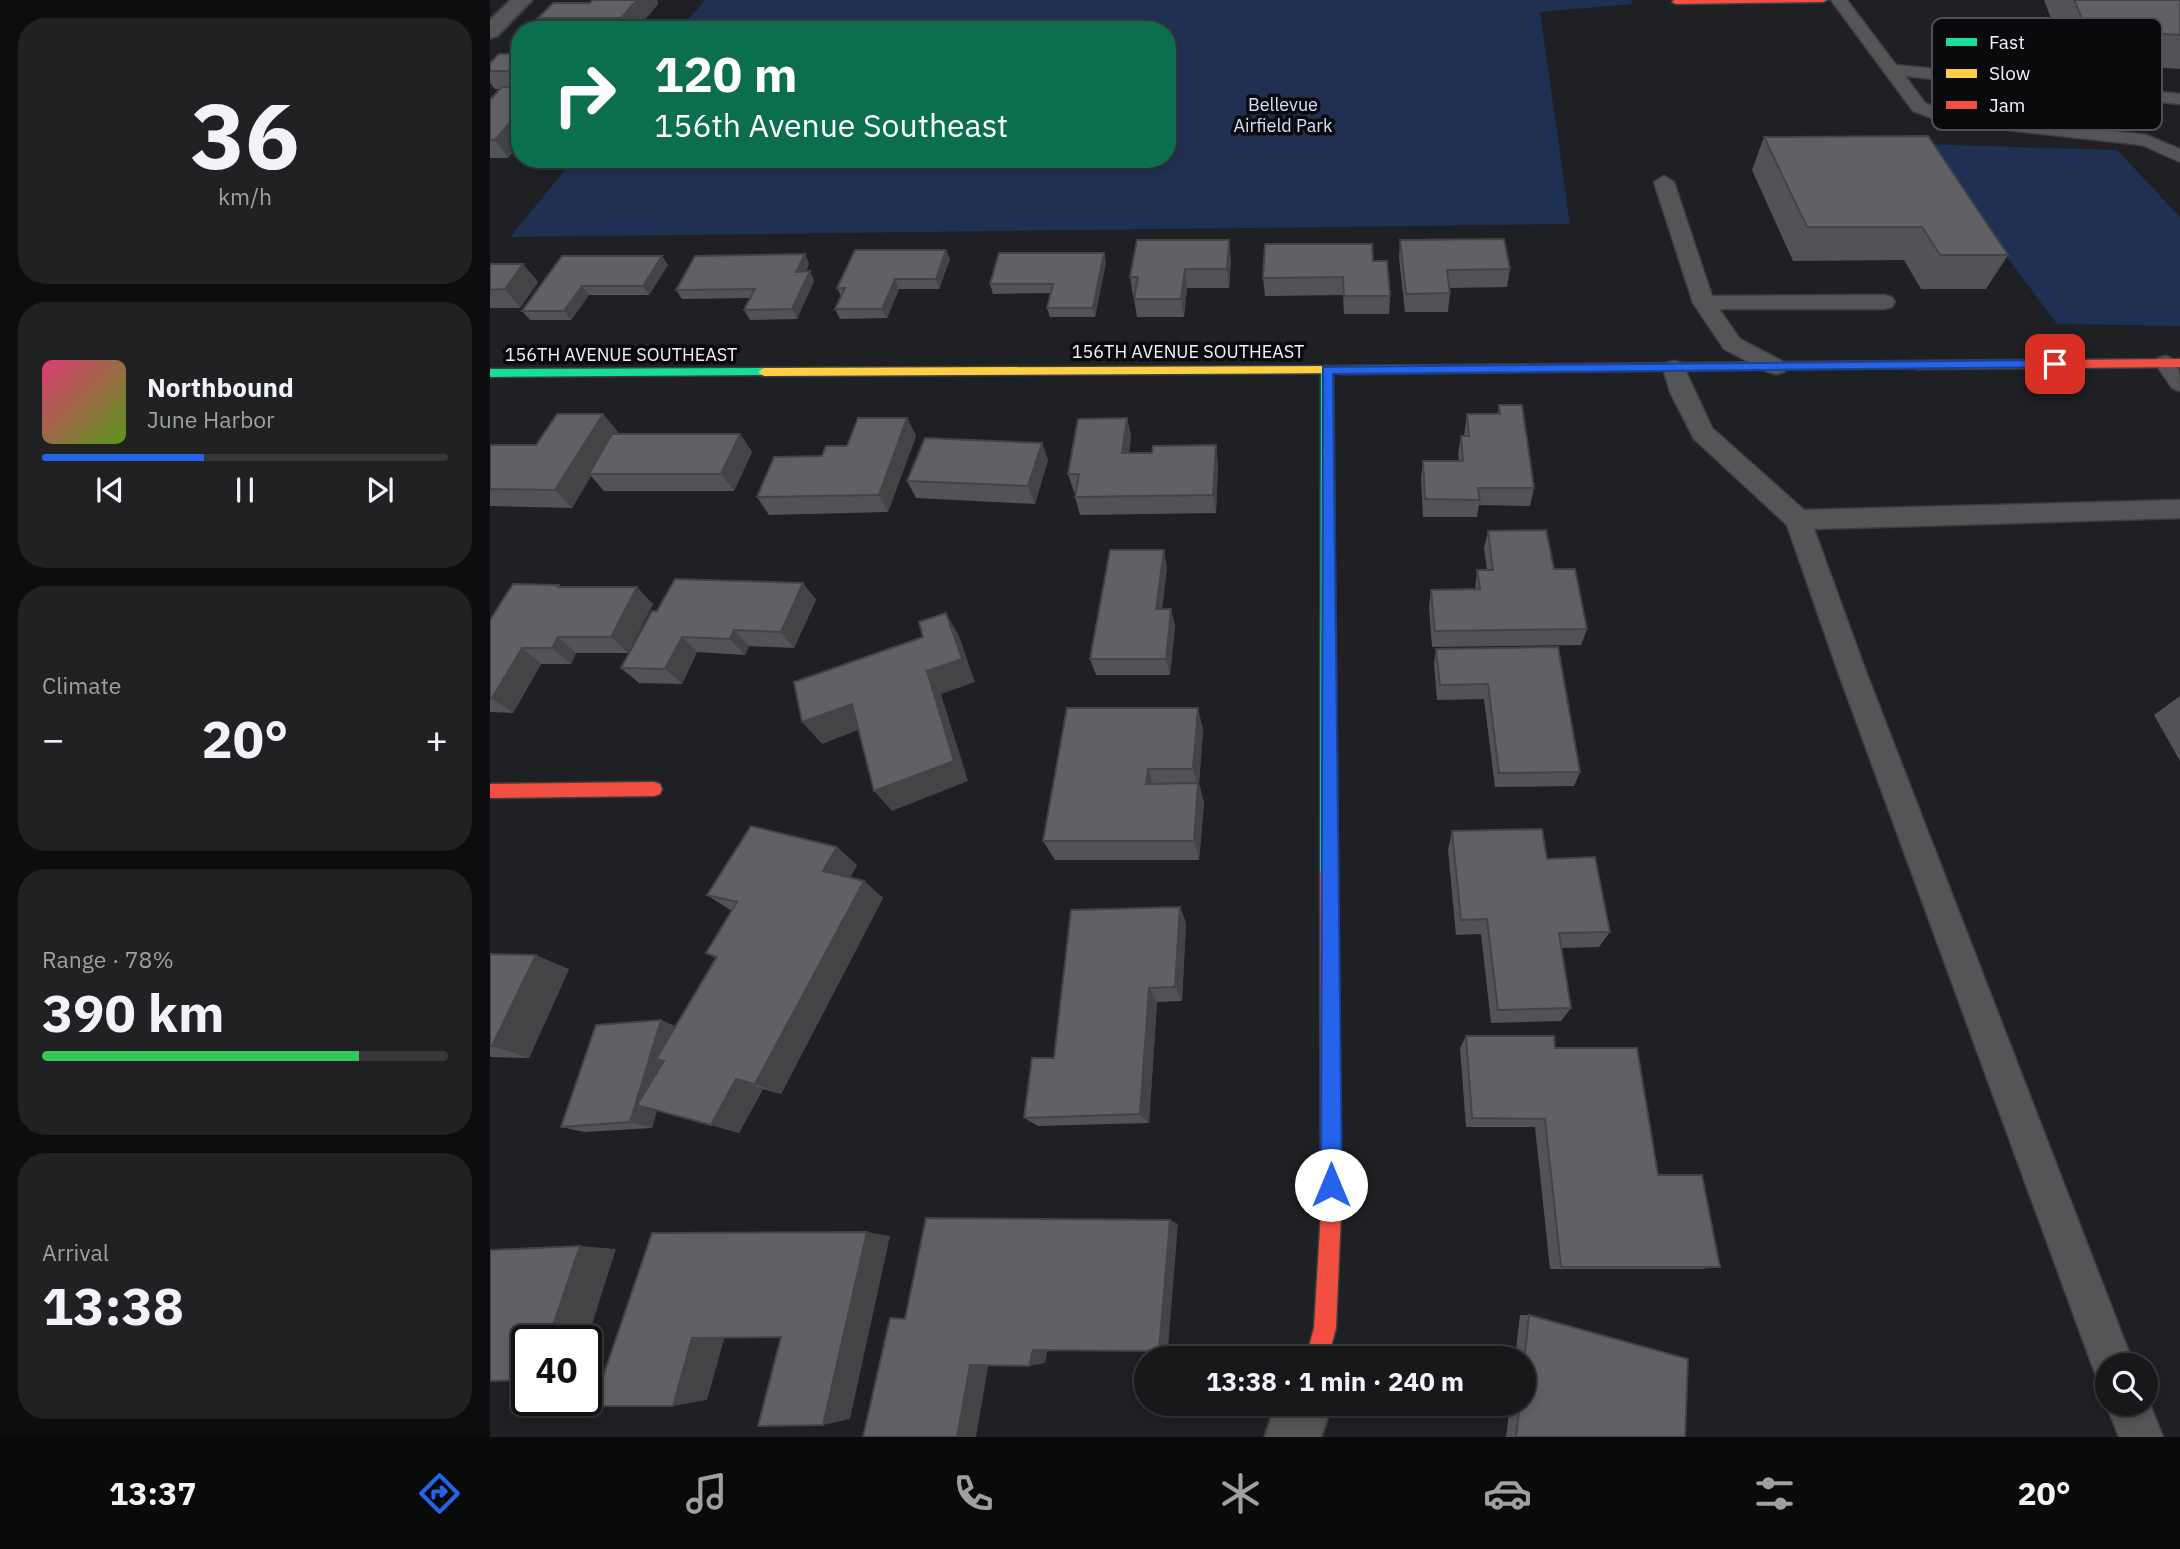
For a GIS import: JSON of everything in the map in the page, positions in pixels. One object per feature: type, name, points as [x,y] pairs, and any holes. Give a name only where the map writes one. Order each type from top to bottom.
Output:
[{"type":"street","points":[[490,32],[522,0]]},
{"type":"street","points":[[1676,2],[1823,0]]},
{"type":"street","name":"156TH AVENUE SOUTHEAST","points":[[490,373],[2173,363]]},
{"type":"street","points":[[1320,1346],[1325,1328],[1331,1212],[1327,370]]},
{"type":"street","points":[[490,791],[654,789]]},
{"type":"street","points":[[1293,1437],[1300,1416]]},
{"type":"lane","points":[[1839,0],[1919,107],[1932,112]]},
{"type":"lane","points":[[1893,70],[1932,74]]},
{"type":"lane","points":[[2162,97],[2180,99]]},
{"type":"lane","points":[[2055,130],[2146,140],[2180,156]]},
{"type":"lane","points":[[1664,182],[1704,303],[1731,344],[1776,367]]},
{"type":"lane","points":[[1704,303],[1884,302]]},
{"type":"lane","points":[[2173,363],[2180,383]]},
{"type":"lane","points":[[1674,368],[1682,393],[1703,433],[1798,520],[1851,670],[2108,1353]]},
{"type":"lane","points":[[1798,520],[2180,509]]},
{"type":"lane","points":[[2133,1416],[2141,1437]]},
{"type":"green space","name":"Bellevue Airfield Park","points":[[705,0],[1631,0],[1632,4],[1540,12],[1570,224],[510,237],[567,168],[1176,168],[1176,21],[688,21]]},
{"type":"green space","points":[[1922,144],[2117,150],[2180,217],[2180,326],[2057,324]]},
{"type":"building","points":[[593,0],[637,0],[621,18],[538,18],[553,3],[590,3]]},
{"type":"building","points":[[2074,0],[2180,0],[2180,35],[2162,34],[2162,18],[2082,18]]},
{"type":"building","points":[[499,54],[511,54],[511,71],[490,71],[490,63]]},
{"type":"building","points":[[502,87],[511,87],[511,121],[495,140],[490,140],[490,100]]},
{"type":"building","points":[[1928,136],[2008,255],[1940,255],[1922,227],[1807,227],[1764,137]]},
{"type":"building","points":[[1504,239],[1510,269],[1447,270],[1450,293],[1406,294],[1400,240]]},
{"type":"building","points":[[1137,240],[1229,240],[1227,269],[1185,269],[1181,299],[1134,299],[1138,277],[1130,277]]},
{"type":"building","points":[[1265,244],[1372,244],[1373,261],[1387,261],[1390,296],[1344,296],[1343,277],[1263,278]]},
{"type":"building","points":[[855,250],[946,250],[936,279],[895,279],[882,309],[835,309],[845,288],[837,288]]},
{"type":"building","points":[[999,253],[1104,253],[1093,308],[1047,308],[1053,284],[990,284]]},
{"type":"building","points":[[805,254],[796,272],[810,271],[792,309],[744,310],[755,289],[676,290],[695,256]]},
{"type":"building","points":[[562,256],[662,256],[643,286],[582,286],[564,311],[522,311]]},
{"type":"building","points":[[490,264],[523,264],[505,289],[490,290]]},
{"type":"building","points":[[1499,405],[1522,405],[1534,488],[1478,488],[1480,500],[1425,499],[1423,461],[1463,461],[1461,436],[1469,436],[1467,414],[1500,414]]},
{"type":"building","points":[[557,414],[603,414],[555,490],[490,489],[490,445],[536,445]]},
{"type":"building","points":[[858,418],[907,418],[879,495],[757,497],[774,457],[822,456],[826,446],[847,446]]},
{"type":"building","points":[[1127,418],[1122,453],[1152,453],[1153,446],[1216,445],[1213,495],[1075,497],[1079,474],[1068,474],[1078,419]]},
{"type":"building","points":[[612,434],[740,434],[721,474],[589,474]]},
{"type":"building","points":[[925,438],[1042,443],[1028,486],[907,481]]},
{"type":"building","points":[[1546,530],[1554,569],[1575,569],[1587,629],[1435,631],[1431,590],[1480,589],[1477,570],[1493,570],[1488,531]]},
{"type":"building","points":[[1110,550],[1164,550],[1156,609],[1171,609],[1166,659],[1090,659]]},
{"type":"building","points":[[675,579],[803,583],[781,632],[734,630],[730,639],[682,637],[665,669],[621,668],[652,611],[657,611]]},
{"type":"building","points":[[513,584],[637,587],[611,637],[558,637],[552,648],[522,648],[490,698],[490,620]]},
{"type":"building","points":[[946,613],[962,659],[927,671],[954,761],[874,791],[852,704],[802,722],[794,682],[923,637],[919,622]]},
{"type":"building","points":[[1558,647],[1580,772],[1499,773],[1488,684],[1440,685],[1436,649]]},
{"type":"building","points":[[1067,708],[1198,708],[1193,769],[1148,769],[1146,784],[1198,783],[1194,841],[1043,841]]},
{"type":"building","points":[[751,826],[837,847],[823,871],[864,881],[755,1084],[736,1079],[711,1125],[637,1105],[664,1061],[656,1059],[717,957],[706,953],[737,902],[707,895]]},
{"type":"building","points":[[1542,829],[1547,859],[1595,857],[1610,932],[1559,933],[1571,1008],[1498,1010],[1487,919],[1461,920],[1452,831]]},
{"type":"building","points":[[1180,907],[1175,987],[1149,988],[1140,1114],[1024,1118],[1032,1058],[1054,1058],[1071,910]]},
{"type":"building","points":[[490,954],[536,955],[492,1046],[490,1046]]},
{"type":"building","points":[[661,1020],[630,1122],[561,1127],[596,1025]]},
{"type":"building","points":[[1466,1036],[1554,1036],[1555,1048],[1637,1048],[1658,1175],[1702,1175],[1720,1267],[1561,1267],[1545,1119],[1472,1118]]},
{"type":"building","points":[[926,1218],[1170,1220],[1159,1346],[1134,1346],[1134,1351],[1033,1350],[1029,1366],[970,1365],[957,1437],[863,1437],[890,1318],[905,1319]]},
{"type":"building","points":[[867,1232],[823,1425],[758,1426],[781,1337],[692,1338],[673,1406],[602,1406],[602,1380],[652,1233]]},
{"type":"building","points":[[580,1246],[553,1325],[511,1325],[511,1380],[490,1381],[490,1250]]},
{"type":"building","points":[[1529,1315],[1688,1359],[1685,1437],[1516,1437],[1519,1416],[1536,1416],[1536,1346],[1526,1346]]},
{"type":"traffic: fast","points":[[1341,370],[1917,365]]},
{"type":"traffic: fast","points":[[1327,370],[1329,874]]},
{"type":"traffic: fast","points":[[490,373],[764,372]]},
{"type":"traffic: slow","points":[[764,372],[1341,370]]},
{"type":"traffic: jam","points":[[1676,2],[1823,0]]},
{"type":"traffic: jam","points":[[1917,365],[2180,363]]},
{"type":"traffic: jam","points":[[490,791],[654,789]]},
{"type":"traffic: jam","points":[[1320,1346],[1325,1328],[1331,1212],[1329,874]]},
{"type":"route","points":[[1331,1185],[1327,370],[2055,364]]}]
